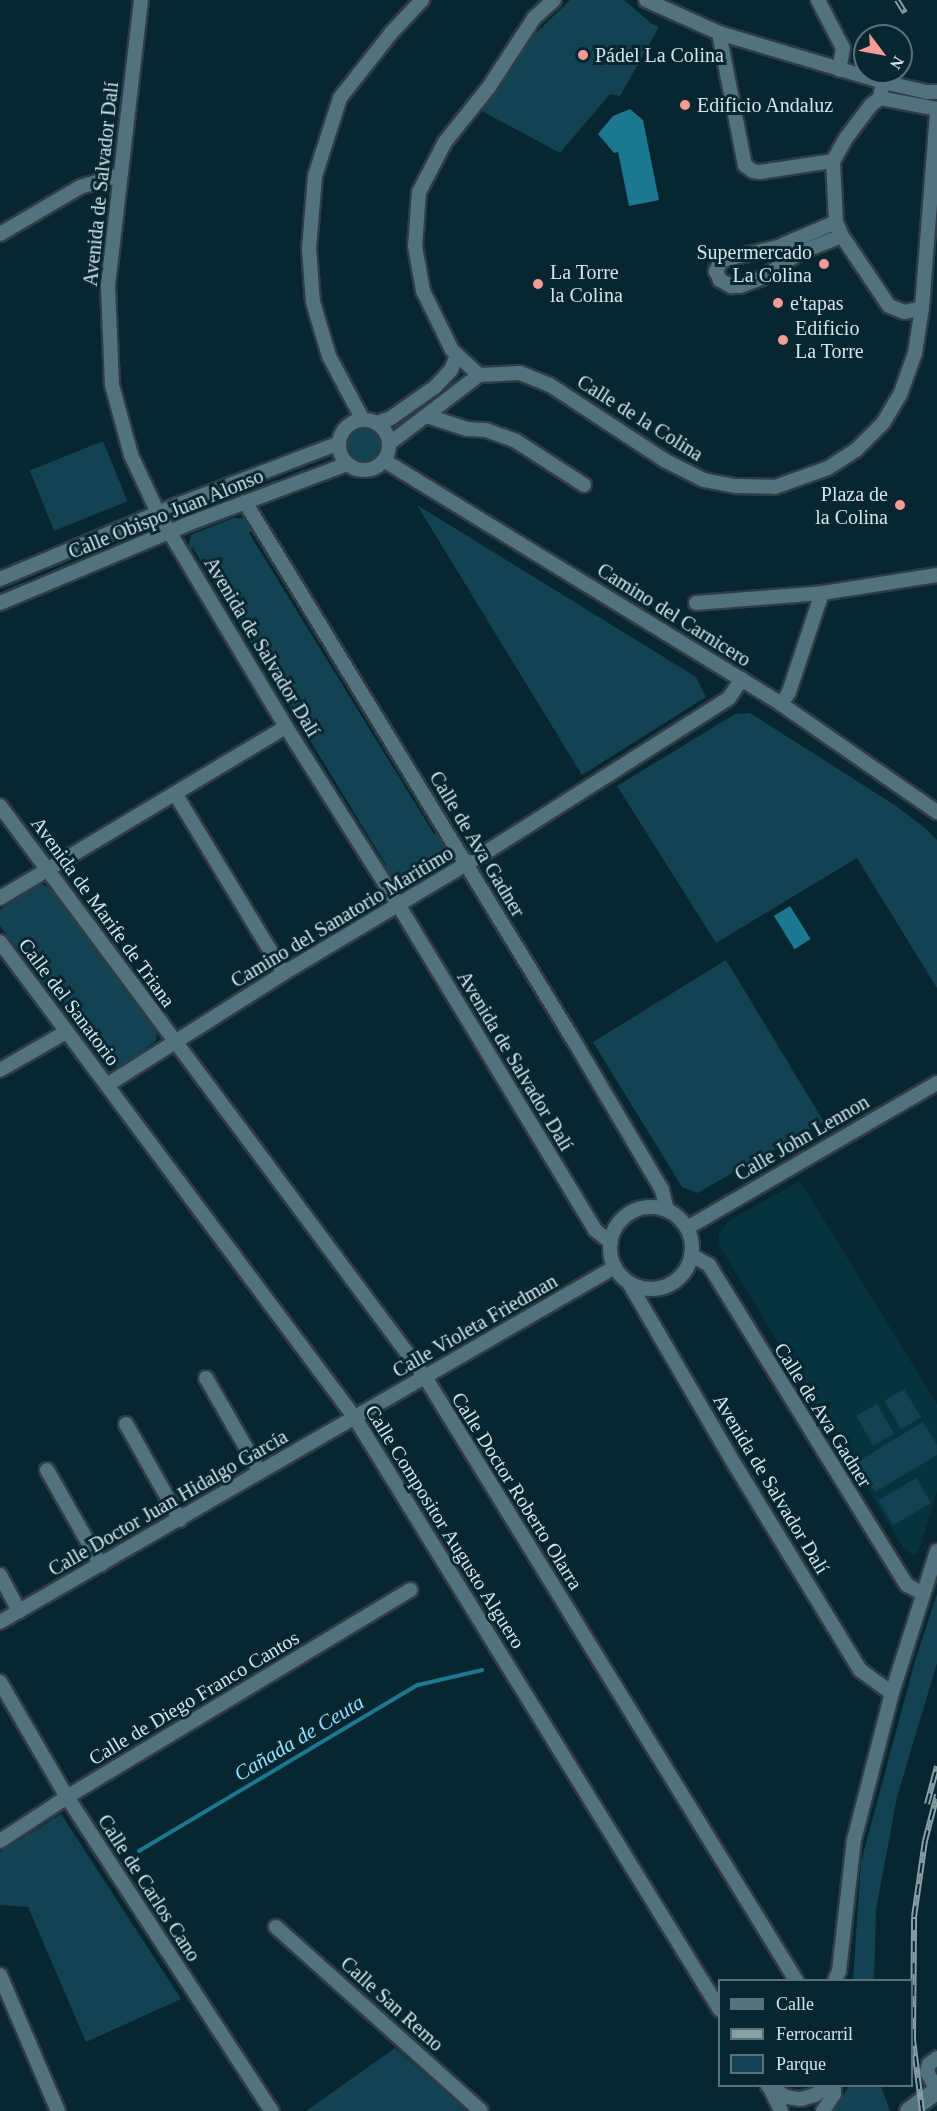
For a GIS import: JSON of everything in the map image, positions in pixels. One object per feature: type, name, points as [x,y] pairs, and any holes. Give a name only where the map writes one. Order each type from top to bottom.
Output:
[{"type":"street","name":"Avenida de Salvador Dalí","points":[[141,0],[108,286],[112,385],[131,455],[158,513],[286,727],[399,906],[595,1230],[611,1242]]},
{"type":"street","points":[[390,443],[383,428],[370,421],[329,356],[313,302],[309,249],[315,176],[340,98],[392,32],[423,0]]},
{"type":"street","points":[[457,355],[451,370],[435,387],[391,418],[349,425],[339,444],[347,465],[363,471],[371,470],[385,461],[390,443],[479,375],[457,355],[423,291],[415,246],[418,192],[445,142],[489,87],[534,18],[554,0]]},
{"type":"street","points":[[646,0],[719,33],[853,74]]},
{"type":"street","points":[[818,0],[843,48],[839,70]]},
{"type":"street","points":[[719,33],[745,165],[753,171],[760,172],[833,161]]},
{"type":"street","points":[[883,84],[880,98],[871,105],[846,138],[833,161],[836,222],[842,236],[889,306],[905,312],[922,308]]},
{"type":"street","points":[[892,84],[937,92]]},
{"type":"street","name":"Calle de la Colina","points":[[479,375],[520,373],[550,385],[664,460],[704,480],[736,486],[775,487],[828,468],[856,450],[883,423],[909,375],[922,308],[937,110],[880,98]]},
{"type":"street","points":[[0,234],[80,187],[120,175]]},
{"type":"street","points":[[836,222],[778,247],[722,260],[716,271],[720,280],[731,286],[740,286],[762,278],[799,253],[842,236]]},
{"type":"street","points":[[427,416],[467,429],[486,430],[516,441],[584,485]]},
{"type":"street","name":"Calle Obispo Juan Alonso","points":[[0,579],[158,513],[339,444]]},
{"type":"street","name":"Camino del Carnicero","points":[[385,461],[781,704],[937,812]]},
{"type":"street","name":"Calle Obispo Juan Alonso","points":[[0,603],[245,502],[347,465]]},
{"type":"street","name":"Calle de Ava Gadner","points":[[245,502],[662,1190],[667,1210]]},
{"type":"street","points":[[696,603],[822,593],[937,575]]},
{"type":"street","points":[[781,704],[789,692],[822,593]]},
{"type":"street","name":"Camino del Sanatorio Maritimo","points":[[107,1085],[284,973],[466,865],[729,698],[741,680]]},
{"type":"street","points":[[0,898],[176,795],[286,727]]},
{"type":"street","points":[[176,795],[284,973]]},
{"type":"street","name":"Avenida de Marife de Triana","points":[[0,806],[174,1042]]},
{"type":"street","name":"Calle del Sanatorio","points":[[0,942],[107,1085]]},
{"type":"street","points":[[0,1070],[66,1032]]},
{"type":"street","name":"Calle Doctor Roberto Olarra","points":[[174,1042],[425,1377],[797,1978]]},
{"type":"street","name":"Calle John Lennon","points":[[687,1227],[937,1083]]},
{"type":"street","name":"Calle Compositor Augusto Alguero","points":[[107,1085],[355,1418],[718,2007]]},
{"type":"street","points":[[655,1207],[667,1210],[687,1227],[692,1246],[691,1255],[679,1278],[668,1286],[655,1289],[642,1288],[629,1283],[615,1267],[611,1242],[614,1230],[631,1212],[655,1207]]},
{"type":"street","name":"Calle de Ava Gadner","points":[[691,1255],[709,1265],[907,1585],[923,1594]]},
{"type":"street","name":"Calle Violeta Friedman","points":[[355,1418],[615,1267]]},
{"type":"street","name":"Avenida de Salvador Dalí","points":[[629,1283],[735,1465],[861,1670],[892,1693]]},
{"type":"street","points":[[206,1378],[260,1472]]},
{"type":"street","name":"Calle Doctor Juan Hidalgo García","points":[[0,1622],[355,1418]]},
{"type":"street","points":[[126,1424],[180,1520]]},
{"type":"street","points":[[47,1470],[100,1565]]},
{"type":"street","points":[[839,1977],[854,1840],[892,1693],[937,1551]]},
{"type":"street","points":[[0,1575],[19,1611]]},
{"type":"street","name":"Calle de Diego Franco Cantos","points":[[0,1841],[67,1797],[410,1590]]},
{"type":"street","name":"Calle de Carlos Cano","points":[[0,1682],[67,1797],[272,2111]]},
{"type":"street","name":"Calle San Remo","points":[[276,1927],[482,2111]]},
{"type":"street","points":[[0,1975],[58,2111]]},
{"type":"street","points":[[936,2091],[927,2072],[930,2064],[937,2058]]},
{"type":"street","points":[[769,2087],[786,2097],[801,2099],[815,2095],[825,2087]]},
{"type":"street","points":[[769,2087],[781,2111]]},
{"type":"street","points":[[824,2111],[834,2094],[834,2087]]},
{"type":"street","points":[[909,2111],[936,2091]]},
{"type":"street","points":[[920,2111],[936,2091]]},
{"type":"shaded area","points":[[630,109],[643,120],[659,200],[629,206],[618,152],[614,153],[598,134],[613,116]]},
{"type":"shaded area","points":[[790,906],[811,939],[795,949],[774,916]]},
{"type":"shaded area","points":[[800,1181],[937,1404],[937,1491],[919,1551],[913,1555],[904,1549],[719,1245],[719,1234],[727,1222]]},
{"type":"green space","name":"Pádel La Colina","points":[[570,0],[624,0],[659,27],[620,96],[610,94],[560,153],[480,110],[537,32]]},
{"type":"green space","points":[[364,426],[377,432],[383,445],[377,458],[364,464],[351,458],[345,445],[351,432]]},
{"type":"green space","points":[[103,441],[127,501],[54,531],[30,471]]},
{"type":"green space","points":[[417,505],[696,677],[706,697],[582,775]]},
{"type":"green space","points":[[233,518],[244,518],[252,531],[249,533],[434,834],[439,833],[447,854],[445,864],[409,888],[400,886],[382,869],[386,865],[193,548],[188,549],[191,535]]},
{"type":"green space","points":[[750,713],[896,806],[937,840],[937,988],[857,858],[716,943],[617,786],[735,714]]},
{"type":"green space","points":[[40,884],[51,888],[157,1030],[156,1041],[120,1067],[106,1064],[0,926],[0,910]]},
{"type":"green space","points":[[726,960],[824,1122],[697,1193],[682,1187],[593,1042]]},
{"type":"green space","points":[[904,1389],[921,1417],[901,1429],[884,1401]]},
{"type":"green space","points":[[877,1404],[894,1433],[873,1445],[856,1416]]},
{"type":"green space","points":[[923,1422],[937,1445],[937,1455],[875,1492],[857,1462]]},
{"type":"green space","points":[[916,1478],[931,1503],[893,1526],[878,1501]]},
{"type":"green space","points":[[937,1594],[937,1663],[897,1797],[876,1910],[874,1979],[853,1979],[861,1862],[915,1661]]},
{"type":"green space","points":[[61,1814],[181,1999],[86,2042],[28,1907],[0,1905],[0,1852]]},
{"type":"green space","points":[[395,2048],[467,2111],[306,2111]]},
{"type":"green space","points":[[848,2087],[881,2087],[890,2111],[833,2111]]},
{"type":"waterway","name":"Cañada de Ceuta","points":[[139,1851],[418,1685],[482,1670]]},
{"type":"railway","points":[[897,0],[905,13]]},
{"type":"railway","points":[[927,1804],[937,1766]]},
{"type":"railway","points":[[922,2111],[913,2040],[914,1917],[925,1841],[937,1795]]},
{"type":"place","name":"Pádel La Colina","points":[[583,55]]},
{"type":"place","name":"Edificio Andaluz","points":[[685,105]]},
{"type":"place","name":"Supermercado La Colina","points":[[824,264]]},
{"type":"place","name":"La Torre la Colina","points":[[538,284]]},
{"type":"place","name":"e'tapas","points":[[778,303]]},
{"type":"place","name":"Edificio La Torre","points":[[783,340]]},
{"type":"place","name":"Plaza de la Colina","points":[[900,505]]}]
